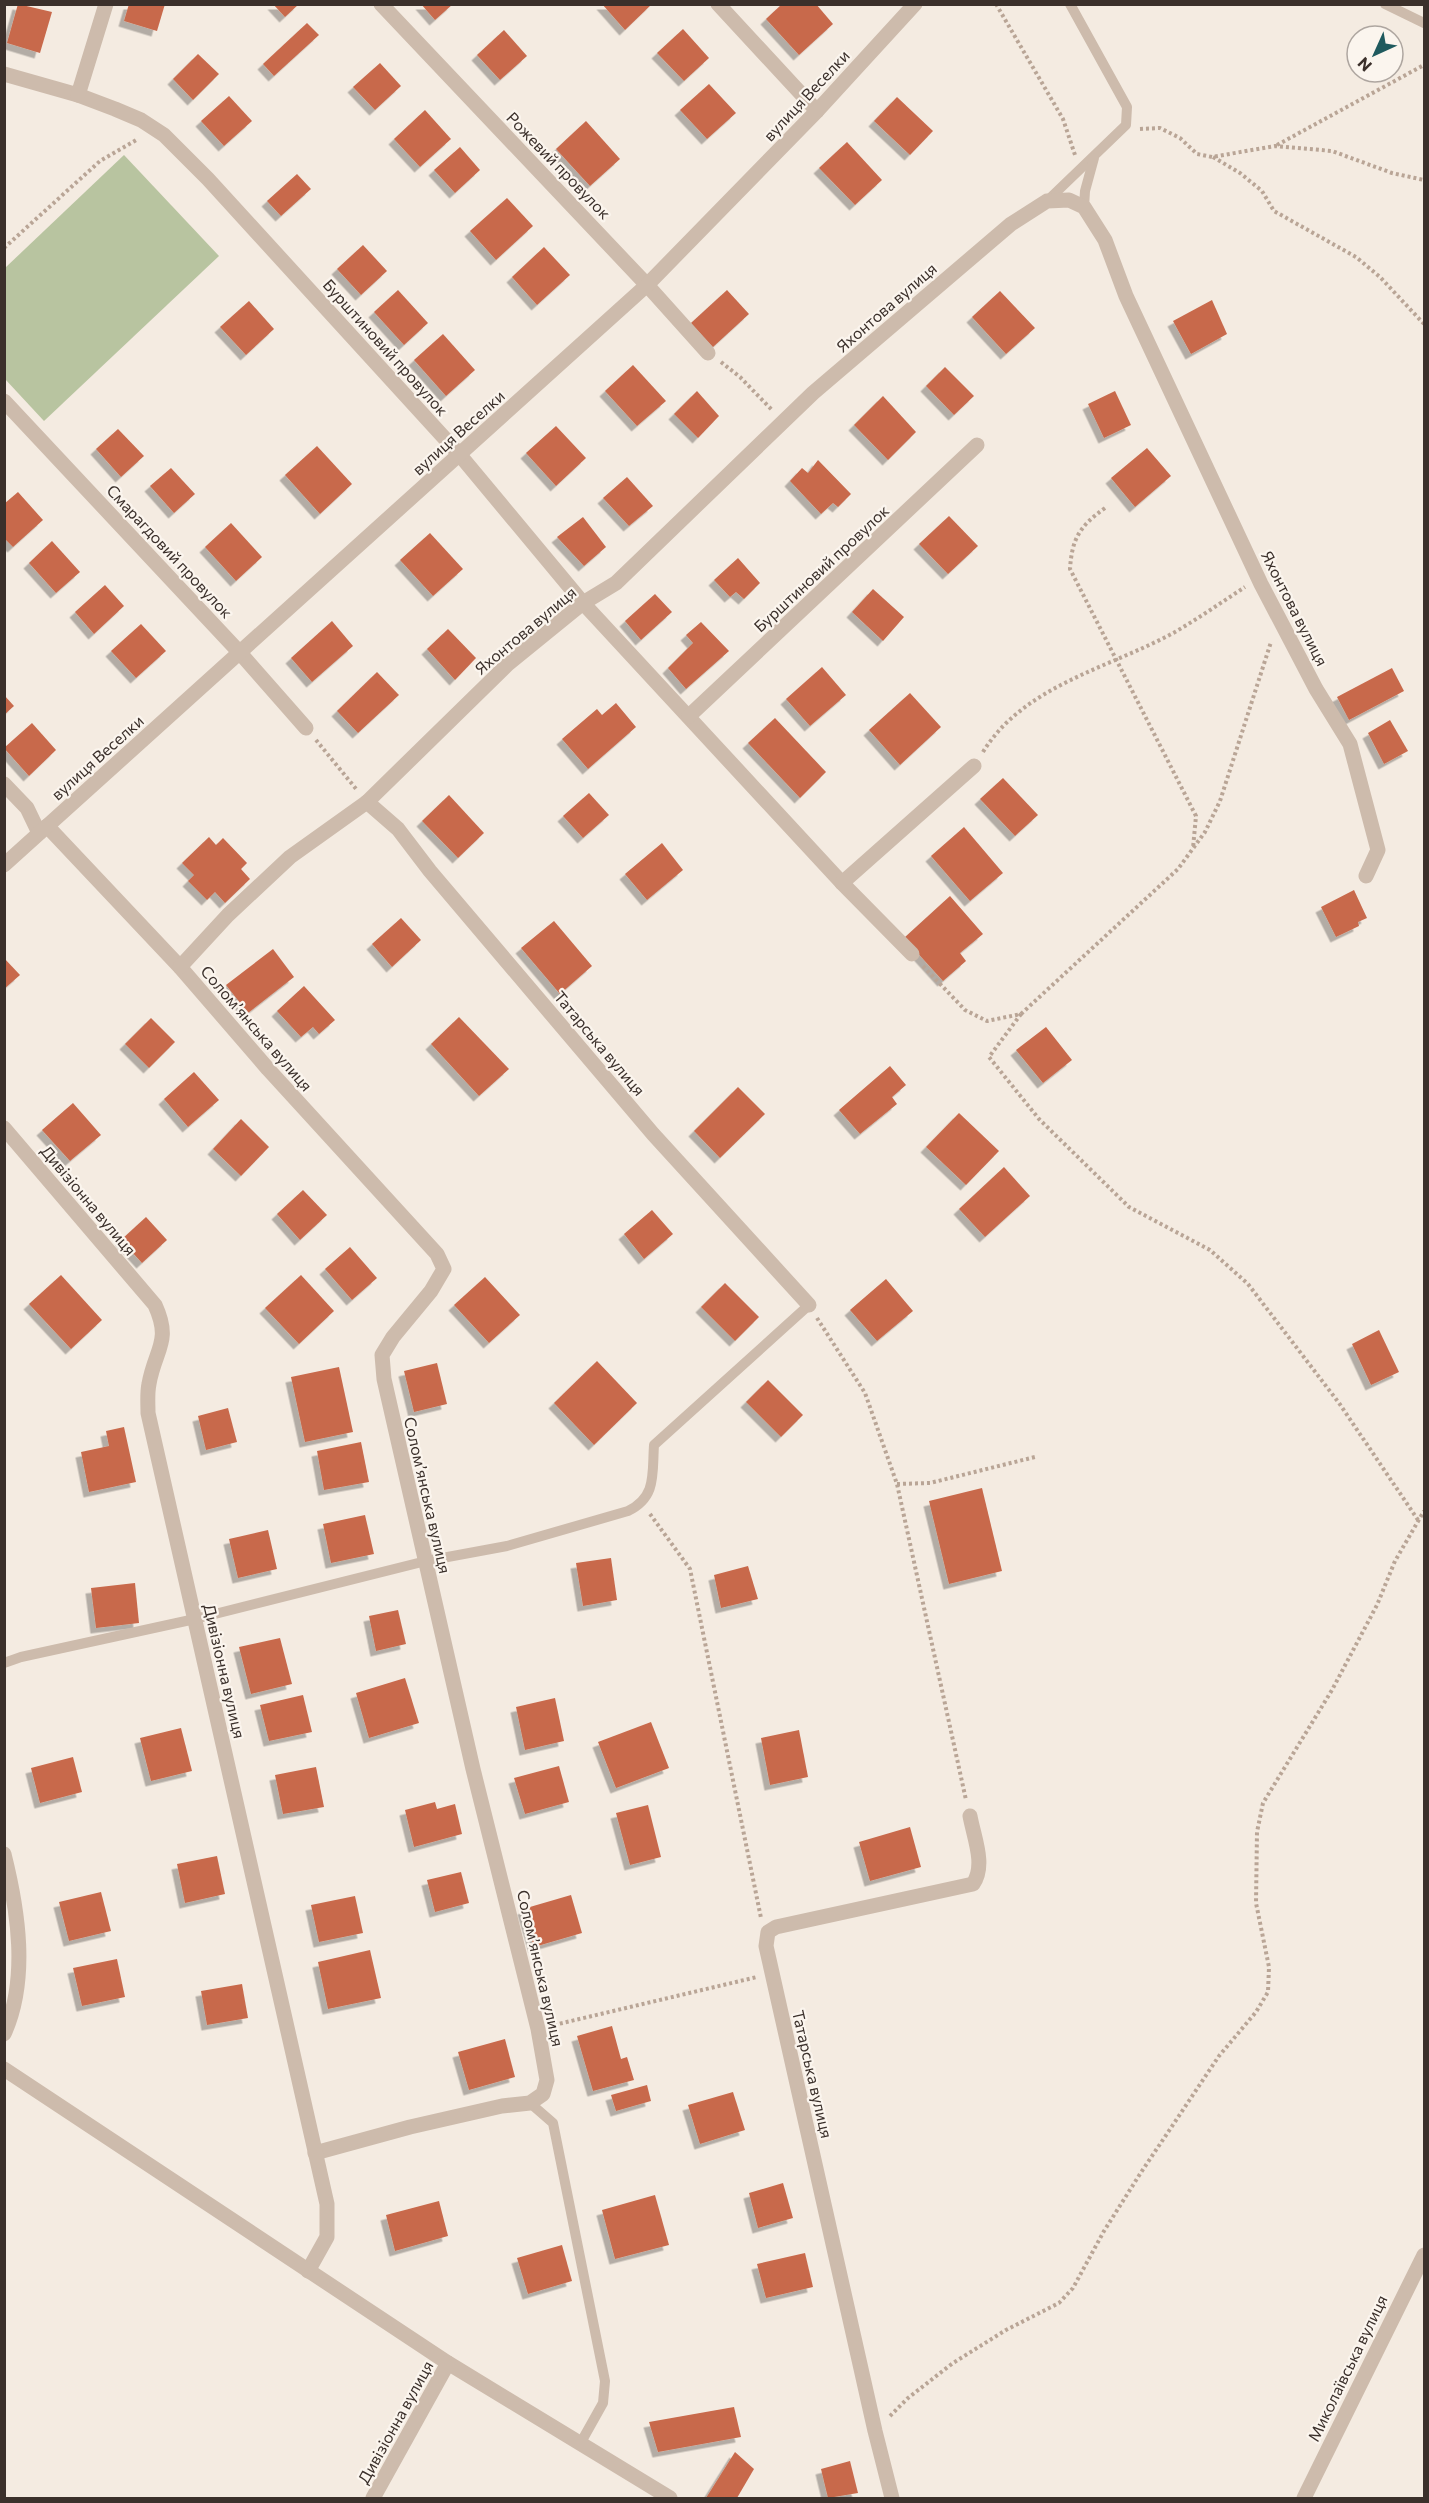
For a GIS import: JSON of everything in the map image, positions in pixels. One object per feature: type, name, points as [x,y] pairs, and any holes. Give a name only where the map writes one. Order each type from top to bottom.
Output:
[{"type":"street","points":[[78,95],[106,4]]},
{"type":"street","name":"Рожевий провулок","points":[[381,4],[708,352]]},
{"type":"street","points":[[718,4],[818,111]]},
{"type":"street","name":"вулиця Веселки","points":[[4,865],[241,654],[647,285],[818,111],[915,4]]},
{"type":"street","name":"Бурштиновий провулок","points":[[4,74],[78,95],[141,120],[154,129],[208,179],[459,454],[583,603],[842,883],[912,954]]},
{"type":"street","points":[[1047,201],[1069,200],[1084,207]]},
{"type":"street","name":"Яхонтова вулиця","points":[[180,967],[228,915],[290,857],[367,802],[508,664],[583,603],[616,583],[783,422],[1011,224],[1047,201]]},
{"type":"street","name":"Яхонтова вулиця","points":[[1084,207],[1105,240],[1126,296],[1258,578],[1316,689],[1350,744],[1378,850],[1366,876]]},
{"type":"street","name":"Смарагдовий провулок","points":[[4,401],[241,654],[306,728]]},
{"type":"street","name":"Бурштиновий провулок","points":[[689,716],[977,445]]},
{"type":"street","points":[[842,883],[974,766]]},
{"type":"street","name":"Соломʼянська вулиця","points":[[4,784],[27,808],[43,830],[180,967],[268,1069],[436,1254],[444,1269],[431,1291],[393,1337],[382,1355],[395,1437],[426,1561],[473,1769],[538,2029],[547,2080],[543,2094],[530,2103]]},
{"type":"street","name":"Татарська вулиця","points":[[367,802],[398,829],[437,879],[653,1134],[809,1305]]},
{"type":"street","name":"Дивізіонна вулиця","points":[[4,1128],[155,1305],[163,1323],[161,1348],[149,1383],[148,1413],[327,2204],[327,2237],[308,2271]]},
{"type":"street","points":[[766,1946],[768,1932],[776,1927],[973,1884],[978,1877],[979,1861],[970,1816]]},
{"type":"street","points":[[4,1854],[16,1901],[19,1975],[4,2034]]},
{"type":"street","name":"Татарська вулиця","points":[[766,1946],[892,2499]]},
{"type":"street","points":[[4,2069],[448,2362],[670,2499]]},
{"type":"street","points":[[315,2153],[410,2127],[502,2106],[530,2103]]},
{"type":"street","name":"Миколаївська вулиця","points":[[1304,2499],[1425,2255]]},
{"type":"street","name":"Дивізіонна вулиця","points":[[373,2499],[448,2362]]},
{"type":"lane","points":[[1047,201],[1126,125],[1127,107],[1070,4]]},
{"type":"lane","points":[[1386,4],[1425,23]]},
{"type":"lane","points":[[1084,207],[1085,190],[1095,155]]},
{"type":"lane","points":[[4,1663],[21,1657],[195,1619],[426,1561],[507,1546],[628,1511],[642,1504],[650,1492],[654,1445],[809,1305]]},
{"type":"lane","points":[[530,2103],[553,2123],[605,2381],[603,2403],[580,2444]]},
{"type":"path","points":[[996,4],[1063,118],[1080,170]]},
{"type":"path","points":[[1275,146],[1425,65]]},
{"type":"path","points":[[1121,130],[1160,128],[1180,138],[1197,154],[1212,157],[1240,172],[1262,191],[1274,211],[1356,257],[1380,277],[1425,324]]},
{"type":"path","points":[[4,248],[100,161],[154,129]]},
{"type":"path","points":[[1212,157],[1275,146],[1332,151],[1392,173],[1425,180]]},
{"type":"path","points":[[708,352],[740,377],[783,422]]},
{"type":"path","points":[[1105,508],[1089,519],[1071,545],[1070,569],[1196,816],[1193,849]]},
{"type":"path","points":[[974,766],[995,732],[1050,690],[1174,632],[1258,578]]},
{"type":"path","points":[[1278,618],[1220,801],[1205,832],[1178,869],[1021,1014],[989,1057],[1039,1119],[1129,1207],[1210,1250],[1248,1284],[1339,1403],[1418,1520]]},
{"type":"path","points":[[306,728],[367,802]]},
{"type":"path","points":[[912,954],[965,1010],[987,1021],[1021,1014]]},
{"type":"path","points":[[809,1305],[865,1393],[897,1484],[970,1816]]},
{"type":"path","points":[[897,1484],[930,1482],[1035,1457]]},
{"type":"path","points":[[642,1504],[690,1569],[766,1946]]},
{"type":"path","points":[[875,2431],[908,2398],[953,2363],[1006,2330],[1059,2303],[1074,2288],[1104,2231],[1219,2056],[1256,2012],[1268,1992],[1269,1967],[1256,1903],[1257,1832],[1263,1803],[1332,1690],[1377,1605],[1395,1561],[1425,1511]]},
{"type":"path","points":[[538,2029],[772,1974]]},
{"type":"green space","points":[[124,155],[219,256],[44,421],[5,379],[5,268]]},
{"type":"building","points":[[18,4],[52,12],[40,53],[7,43]]},
{"type":"building","points":[[129,4],[165,4],[157,31],[124,21]]},
{"type":"building","points":[[273,4],[299,4],[285,17]]},
{"type":"building","points":[[421,4],[453,4],[435,20]]},
{"type":"building","points":[[602,4],[652,4],[625,30]]},
{"type":"building","points":[[782,4],[816,4],[833,24],[799,55],[766,19]]},
{"type":"building","points":[[307,23],[319,35],[274,76],[263,64]]},
{"type":"building","points":[[683,29],[709,58],[684,81],[657,53]]},
{"type":"building","points":[[504,30],[527,56],[500,80],[477,55]]},
{"type":"building","points":[[198,54],[219,74],[193,100],[173,79]]},
{"type":"building","points":[[380,63],[401,86],[375,110],[353,87]]},
{"type":"building","points":[[709,84],[736,113],[707,139],[680,110]]},
{"type":"building","points":[[229,96],[252,121],[224,146],[201,121]]},
{"type":"building","points":[[897,97],[933,131],[910,155],[874,121]]},
{"type":"building","points":[[425,110],[451,139],[420,167],[394,139]]},
{"type":"building","points":[[586,121],[620,159],[590,186],[556,149]]},
{"type":"building","points":[[847,142],[882,180],[855,205],[819,168]]},
{"type":"building","points":[[460,147],[480,170],[455,193],[434,170]]},
{"type":"building","points":[[297,174],[311,189],[281,216],[267,201]]},
{"type":"building","points":[[507,198],[533,226],[496,260],[470,231]]},
{"type":"building","points":[[363,245],[387,271],[361,295],[337,269]]},
{"type":"building","points":[[544,247],[570,275],[537,305],[512,277]]},
{"type":"building","points":[[398,290],[428,323],[404,345],[374,312]]},
{"type":"building","points":[[727,290],[749,314],[713,347],[691,323]]},
{"type":"building","points":[[1000,291],[1035,328],[1006,354],[972,317]]},
{"type":"building","points":[[1212,300],[1227,334],[1191,354],[1173,321]]},
{"type":"building","points":[[249,301],[274,329],[246,355],[220,327]]},
{"type":"building","points":[[443,334],[475,370],[446,396],[414,360]]},
{"type":"building","points":[[633,365],[666,401],[637,426],[605,391]]},
{"type":"building","points":[[945,367],[974,396],[954,415],[926,386]]},
{"type":"building","points":[[697,391],[719,416],[698,438],[674,414]]},
{"type":"building","points":[[1115,391],[1131,425],[1104,438],[1088,404]]},
{"type":"building","points":[[883,396],[916,432],[888,460],[854,425]]},
{"type":"building","points":[[556,426],[586,458],[556,486],[526,453]]},
{"type":"building","points":[[118,429],[144,456],[121,477],[96,449]]},
{"type":"building","points":[[317,446],[352,484],[320,514],[285,475]]},
{"type":"building","points":[[1147,448],[1171,476],[1135,507],[1111,478]]},
{"type":"building","points":[[818,460],[851,494],[838,507],[833,503],[821,514],[790,481],[802,468],[808,473]]},
{"type":"building","points":[[171,468],[195,494],[174,513],[150,486]]},
{"type":"building","points":[[627,477],[653,506],[629,526],[603,498]]},
{"type":"building","points":[[18,492],[43,520],[13,547],[4,538],[4,504]]},
{"type":"building","points":[[949,516],[978,546],[948,574],[919,544]]},
{"type":"building","points":[[583,517],[606,547],[584,566],[557,537]]},
{"type":"building","points":[[231,523],[262,557],[236,581],[205,547]]},
{"type":"building","points":[[430,533],[463,569],[433,596],[400,560]]},
{"type":"building","points":[[52,541],[80,572],[56,593],[29,563]]},
{"type":"building","points":[[738,558],[760,583],[744,599],[736,592],[730,597],[714,580]]},
{"type":"building","points":[[105,585],[124,606],[94,634],[75,612]]},
{"type":"building","points":[[873,589],[904,617],[883,641],[852,612]]},
{"type":"building","points":[[655,594],[672,612],[641,640],[625,621]]},
{"type":"building","points":[[332,621],[353,646],[312,682],[291,658]]},
{"type":"building","points":[[701,622],[729,651],[686,689],[668,668],[693,643],[686,635]]},
{"type":"building","points":[[141,624],[166,651],[136,678],[111,651]]},
{"type":"building","points":[[448,629],[476,658],[455,680],[427,649]]},
{"type":"building","points":[[822,667],[846,695],[810,726],[786,699]]},
{"type":"building","points":[[1392,668],[1404,691],[1349,720],[1337,697]]},
{"type":"building","points":[[377,672],[399,695],[358,733],[337,711]]},
{"type":"building","points":[[910,693],[941,727],[900,765],[869,730]]},
{"type":"building","points":[[4,695],[14,706],[4,715]]},
{"type":"building","points":[[616,703],[636,727],[588,769],[562,739],[597,709],[602,715]]},
{"type":"building","points":[[775,718],[826,772],[800,798],[748,743]]},
{"type":"building","points":[[1390,720],[1408,751],[1384,764],[1368,733]]},
{"type":"building","points":[[32,723],[56,750],[29,776],[4,748]]},
{"type":"building","points":[[1003,778],[1038,815],[1015,836],[980,799]]},
{"type":"building","points":[[589,793],[609,815],[583,838],[563,816]]},
{"type":"building","points":[[449,795],[484,833],[458,858],[422,821]]},
{"type":"building","points":[[964,827],[1003,873],[970,901],[931,856]]},
{"type":"building","points":[[209,837],[216,845],[223,838],[247,863],[241,869],[250,879],[225,903],[215,892],[207,900],[188,881],[194,875],[182,863]]},
{"type":"building","points":[[662,843],[683,870],[647,900],[625,874]]},
{"type":"building","points":[[1354,890],[1367,918],[1358,922],[1359,926],[1336,937],[1321,907]]},
{"type":"building","points":[[950,896],[983,934],[960,953],[966,961],[943,981],[904,938]]},
{"type":"building","points":[[401,918],[421,940],[392,967],[372,944]]},
{"type":"building","points":[[554,921],[592,966],[560,994],[521,948]]},
{"type":"building","points":[[273,949],[294,977],[248,1013],[226,985]]},
{"type":"building","points":[[4,958],[20,975],[4,989]]},
{"type":"building","points":[[304,986],[335,1020],[319,1034],[313,1027],[301,1037],[277,1011]]},
{"type":"building","points":[[459,1017],[509,1069],[479,1096],[431,1044]]},
{"type":"building","points":[[151,1018],[175,1042],[149,1068],[125,1044]]},
{"type":"building","points":[[1046,1027],[1072,1060],[1043,1083],[1016,1050]]},
{"type":"building","points":[[890,1066],[906,1085],[892,1097],[897,1104],[860,1134],[839,1110]]},
{"type":"building","points":[[194,1072],[219,1100],[188,1127],[164,1099]]},
{"type":"building","points":[[738,1087],[765,1114],[720,1158],[694,1131]]},
{"type":"building","points":[[73,1103],[101,1135],[70,1161],[42,1130]]},
{"type":"building","points":[[959,1113],[999,1151],[966,1185],[926,1147]]},
{"type":"building","points":[[241,1119],[269,1147],[241,1176],[213,1149]]},
{"type":"building","points":[[1004,1167],[1030,1196],[985,1237],[959,1209]]},
{"type":"building","points":[[303,1190],[327,1215],[300,1240],[277,1214]]},
{"type":"building","points":[[652,1210],[673,1234],[644,1259],[624,1234]]},
{"type":"building","points":[[146,1217],[167,1240],[142,1263],[121,1240]]},
{"type":"building","points":[[350,1247],[377,1278],[352,1300],[325,1269]]},
{"type":"building","points":[[61,1275],[102,1320],[71,1349],[29,1304]]},
{"type":"building","points":[[301,1275],[334,1311],[299,1344],[265,1308]]},
{"type":"building","points":[[485,1277],[520,1315],[489,1343],[454,1305]]},
{"type":"building","points":[[886,1279],[913,1311],[877,1341],[850,1310]]},
{"type":"building","points":[[725,1283],[759,1317],[735,1341],[701,1307]]},
{"type":"building","points":[[1379,1330],[1399,1372],[1371,1385],[1352,1344]]},
{"type":"building","points":[[597,1361],[637,1403],[594,1445],[554,1403]]},
{"type":"building","points":[[437,1363],[447,1404],[414,1412],[404,1371]]},
{"type":"building","points":[[339,1367],[353,1432],[305,1442],[291,1377]]},
{"type":"building","points":[[768,1380],[803,1415],[781,1437],[746,1402]]},
{"type":"building","points":[[228,1408],[237,1442],[206,1450],[198,1416]]},
{"type":"building","points":[[124,1427],[136,1482],[89,1492],[81,1452],[109,1446],[106,1431]]},
{"type":"building","points":[[361,1442],[369,1482],[324,1490],[317,1451]]},
{"type":"building","points":[[982,1488],[1002,1571],[949,1584],[929,1501]]},
{"type":"building","points":[[365,1515],[374,1554],[331,1563],[323,1524]]},
{"type":"building","points":[[268,1530],[277,1569],[238,1578],[229,1539]]},
{"type":"building","points":[[611,1558],[617,1600],[583,1606],[576,1563]]},
{"type":"building","points":[[748,1566],[758,1599],[721,1608],[714,1575]]},
{"type":"building","points":[[135,1583],[139,1623],[96,1628],[91,1588]]},
{"type":"building","points":[[398,1610],[406,1644],[376,1651],[369,1616]]},
{"type":"building","points":[[280,1638],[292,1684],[251,1694],[239,1647]]},
{"type":"building","points":[[405,1678],[419,1723],[369,1738],[356,1693]]},
{"type":"building","points":[[303,1695],[312,1732],[269,1741],[260,1705]]},
{"type":"building","points":[[555,1698],[564,1741],[525,1750],[516,1707]]},
{"type":"building","points":[[651,1722],[669,1768],[616,1788],[598,1742]]},
{"type":"building","points":[[181,1728],[192,1771],[151,1781],[140,1738]]},
{"type":"building","points":[[799,1730],[808,1777],[770,1785],[761,1738]]},
{"type":"building","points":[[73,1757],[82,1792],[40,1803],[31,1768]]},
{"type":"building","points":[[559,1766],[569,1802],[525,1814],[514,1778]]},
{"type":"building","points":[[316,1767],[324,1807],[283,1814],[275,1775]]},
{"type":"building","points":[[435,1802],[437,1809],[455,1804],[462,1834],[414,1847],[405,1810]]},
{"type":"building","points":[[648,1805],[661,1857],[630,1865],[616,1813]]},
{"type":"building","points":[[910,1827],[921,1867],[870,1881],[859,1842]]},
{"type":"building","points":[[217,1856],[225,1894],[185,1903],[177,1864]]},
{"type":"building","points":[[461,1872],[469,1903],[435,1912],[427,1880]]},
{"type":"building","points":[[101,1892],[111,1931],[69,1941],[59,1902]]},
{"type":"building","points":[[571,1895],[582,1933],[534,1947],[523,1909]]},
{"type":"building","points":[[355,1896],[363,1933],[319,1942],[311,1905]]},
{"type":"building","points":[[370,1950],[381,1998],[328,2009],[318,1962]]},
{"type":"building","points":[[117,1959],[125,1997],[82,2006],[73,1968]]},
{"type":"building","points":[[242,1984],[248,2018],[207,2025],[201,1991]]},
{"type":"building","points":[[612,2026],[621,2059],[627,2057],[634,2080],[593,2091],[577,2036]]},
{"type":"building","points":[[505,2039],[515,2077],[469,2090],[458,2052]]},
{"type":"building","points":[[647,2085],[651,2101],[616,2111],[611,2095]]},
{"type":"building","points":[[733,2092],[745,2130],[700,2144],[688,2105]]},
{"type":"building","points":[[783,2183],[793,2218],[758,2228],[749,2193]]},
{"type":"building","points":[[655,2195],[669,2245],[615,2259],[602,2210]]},
{"type":"building","points":[[439,2201],[448,2236],[395,2251],[386,2215]]},
{"type":"building","points":[[562,2245],[572,2281],[528,2294],[517,2258]]},
{"type":"building","points":[[805,2253],[813,2287],[766,2298],[757,2264]]},
{"type":"building","points":[[734,2407],[741,2437],[658,2452],[649,2422]]},
{"type":"building","points":[[735,2452],[754,2469],[737,2498],[706,2498]]},
{"type":"building","points":[[850,2461],[858,2493],[828,2498],[821,2469]]}]
